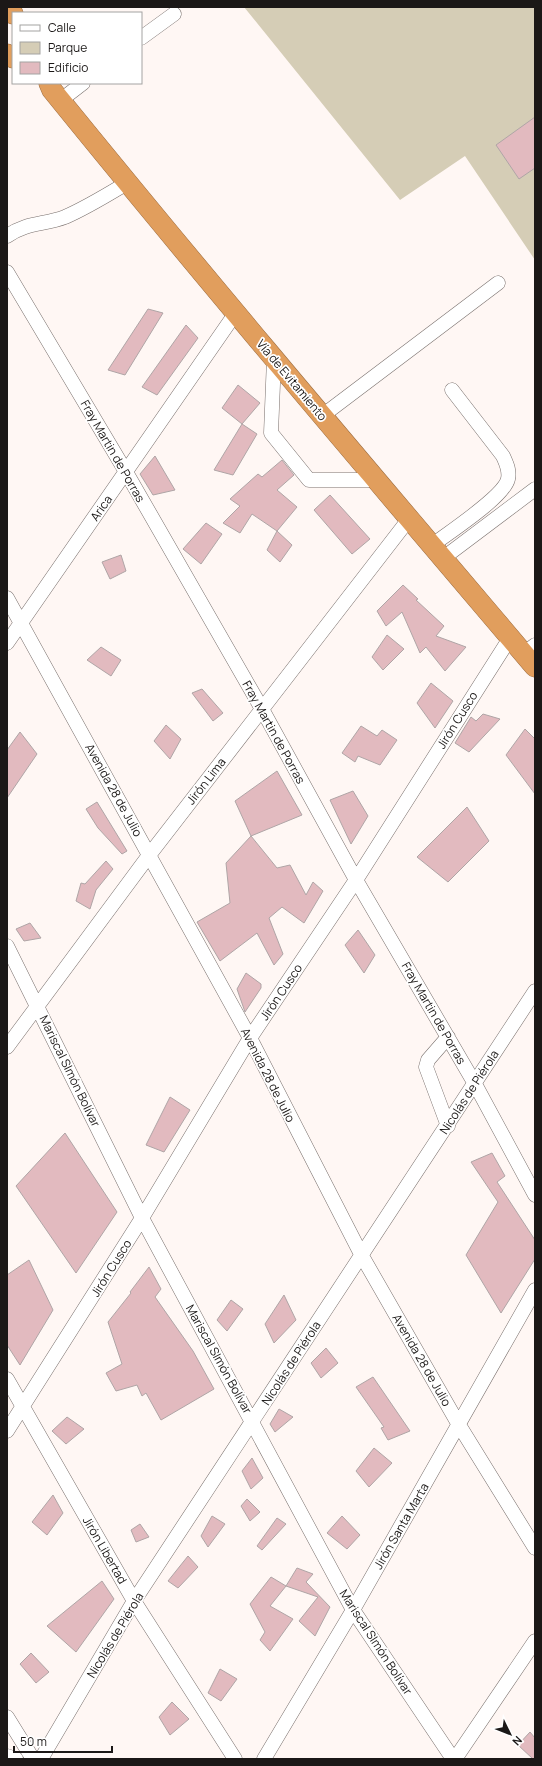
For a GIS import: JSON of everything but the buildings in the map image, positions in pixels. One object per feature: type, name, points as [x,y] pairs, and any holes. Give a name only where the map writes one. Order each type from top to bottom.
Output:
[{"type":"highway","name":"Vía de Evitamiento","points":[[51,89],[235,314],[436,552],[510,638],[531,655]]},
{"type":"street","points":[[142,37],[174,14]]},
{"type":"street","points":[[51,89],[78,84]]},
{"type":"street","points":[[7,236],[16,230],[37,222],[63,217],[127,183]]},
{"type":"street","name":"Fray Martin de Porras","points":[[7,272],[126,472],[262,709],[356,880],[475,1084],[535,1195]]},
{"type":"street","points":[[322,416],[498,283]]},
{"type":"street","name":"Arica","points":[[7,643],[235,314]]},
{"type":"street","points":[[274,359],[272,432],[309,480],[376,480]]},
{"type":"street","points":[[436,552],[501,494],[508,480],[508,467],[503,456],[452,390]]},
{"type":"street","points":[[436,552],[535,489]]},
{"type":"street","name":"Jirón Lima","points":[[7,1047],[150,854],[409,519]]},
{"type":"street","name":"Avenida 28 de Julio","points":[[7,598],[150,854],[250,1038],[362,1256],[459,1425],[535,1548]]},
{"type":"street","name":"Jirón Cusco","points":[[7,1431],[142,1218],[250,1038],[356,880],[510,638]]},
{"type":"street","name":"Mariscal SImón Bolívar","points":[[7,946],[142,1218],[253,1421],[353,1610],[454,1759]]},
{"type":"street","name":"Nicolás de Piérola","points":[[41,1759],[134,1601],[448,1126],[535,991]]},
{"type":"street","points":[[448,1037],[428,1060],[426,1067],[448,1126]]},
{"type":"street","name":"Jirón Santa Marta","points":[[264,1759],[353,1610],[535,1290]]},
{"type":"street","name":"Jirón Libertad","points":[[7,1379],[134,1601],[235,1759]]},
{"type":"street","points":[[454,1759],[535,1641]]},
{"type":"street","points":[[7,1717],[33,1759]]},
{"type":"street","points":[[7,1756],[16,1759]]},
{"type":"green space","points":[[244,7],[535,7],[535,260],[465,156],[400,200]]}]
